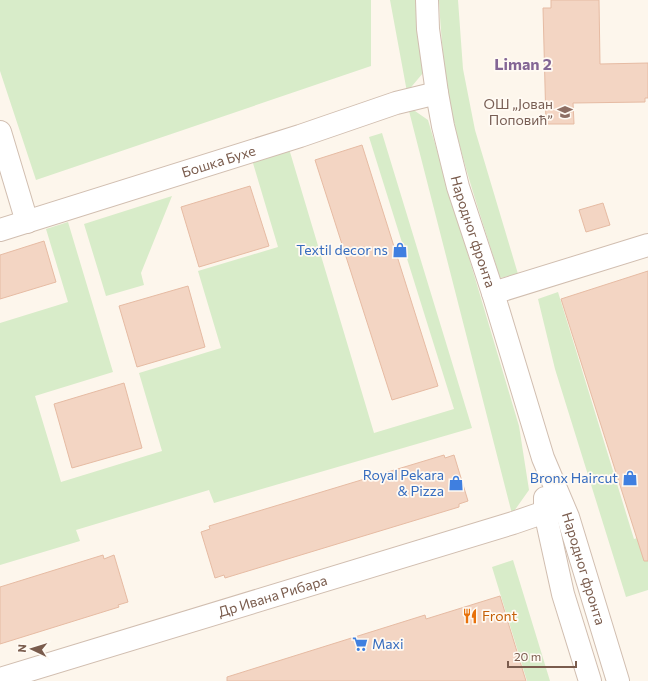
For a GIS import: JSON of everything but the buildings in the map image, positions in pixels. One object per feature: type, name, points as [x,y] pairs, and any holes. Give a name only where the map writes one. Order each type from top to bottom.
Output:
[{"type":"street","name":"Народног фронта","points":[[427,0],[429,36],[437,94],[458,187],[493,293],[543,458],[568,517],[618,681]]},
{"type":"street","name":"Бошка Бухе","points":[[0,230],[300,136],[396,103],[437,94]]},
{"type":"street","points":[[0,132],[28,222]]},
{"type":"street","points":[[493,293],[648,245]]},
{"type":"street","name":"Народног фронта","points":[[543,458],[545,512],[563,594],[590,681]]},
{"type":"street","name":"Др Ивана Рибара","points":[[0,679],[545,512]]},
{"type":"green space","points":[[0,0],[371,0],[371,66],[36,180],[0,71]]},
{"type":"green space","points":[[390,0],[417,0],[423,73],[407,92]]},
{"type":"green space","points":[[439,0],[458,0],[463,69],[475,130],[518,274],[500,278],[469,178],[450,103],[444,59]]},
{"type":"green space","points":[[409,111],[415,111],[428,120],[519,426],[529,490],[512,514]]},
{"type":"green space","points":[[382,133],[472,428],[214,503],[209,490],[76,530],[80,541],[0,565],[0,323],[68,302],[46,229],[68,222],[113,372],[35,396],[61,482],[162,451],[139,373],[221,348],[198,271],[278,247],[250,153],[287,142],[374,433],[454,409],[369,137]]},
{"type":"green space","points":[[172,196],[141,273],[144,285],[106,296],[84,224]]},
{"type":"green space","points":[[558,292],[634,539],[648,535],[648,590],[626,597],[555,369],[538,299]]},
{"type":"green space","points":[[513,560],[550,681],[527,681],[492,567]]},
{"type":"place","name":"ОШ „Јован Поповић”","points":[[565,112]]},
{"type":"place","name":"Textil decor ns","points":[[400,250]]},
{"type":"place","name":"Bronx Haircut","points":[[630,478]]},
{"type":"place","name":"Royal Pekara & Pizza","points":[[456,483]]},
{"type":"place","name":"Front","points":[[470,616]]},
{"type":"place","name":"Maxi","points":[[360,644]]},
{"type":"district","name":"Liman 2","points":[[523,64]]}]
